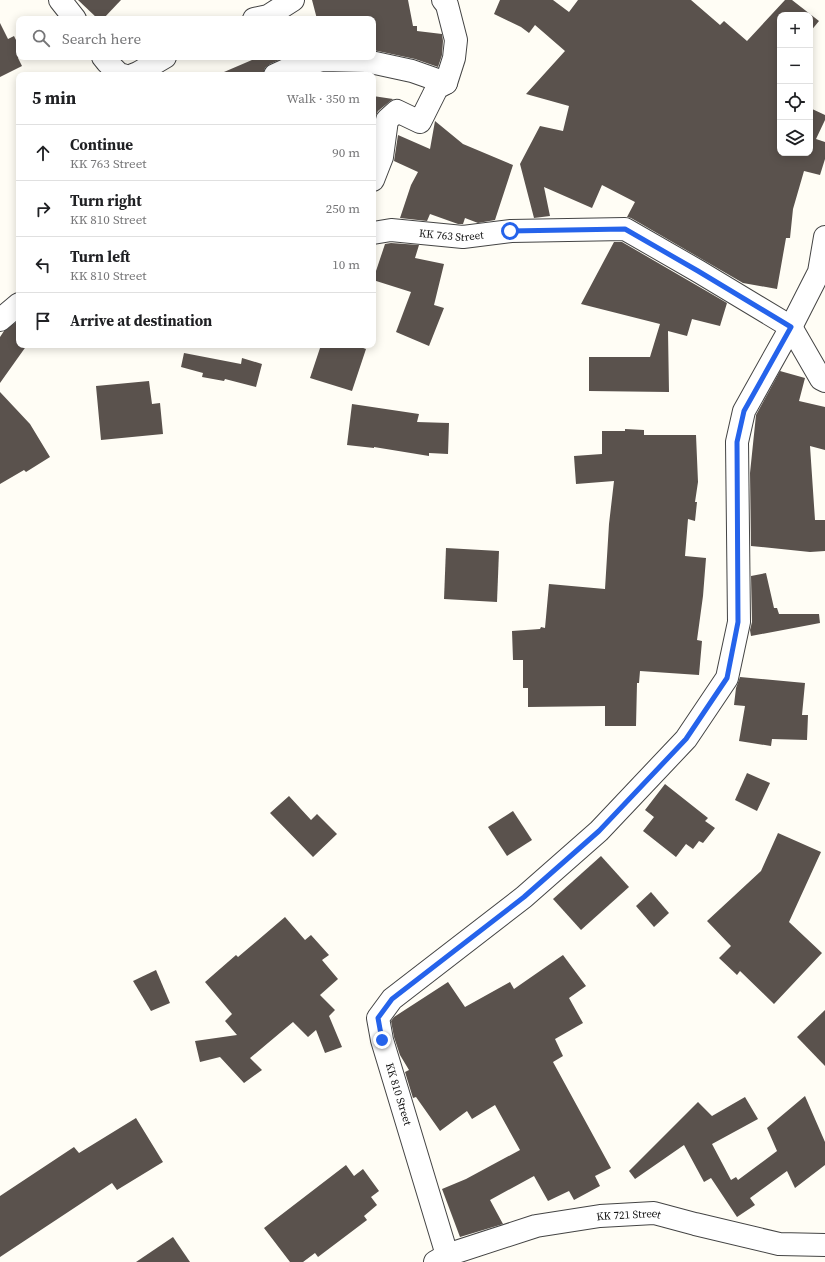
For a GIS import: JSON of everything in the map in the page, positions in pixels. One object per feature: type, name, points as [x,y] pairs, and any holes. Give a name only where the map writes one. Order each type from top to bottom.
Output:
[{"type":"street","points":[[60,0],[73,16]]},
{"type":"street","points":[[268,16],[293,0]]},
{"type":"street","points":[[376,172],[382,157],[387,120],[397,111],[420,122],[437,88],[446,83],[454,58],[456,40],[447,5],[443,0]]},
{"type":"street","points":[[106,60],[118,72]]},
{"type":"street","points":[[140,72],[160,60]]},
{"type":"street","points":[[281,72],[323,60],[366,62],[412,71],[446,83]]},
{"type":"street","name":"KK 763 Street","points":[[376,232],[391,230],[463,237],[510,231],[625,229],[791,327]]},
{"type":"street","name":"KK 810 Street","points":[[441,1259],[382,1040],[378,1018],[392,999],[524,897],[599,831],[686,739],[727,678],[738,622],[737,442],[744,411],[791,327],[819,272],[825,237]]},
{"type":"street","points":[[0,320],[16,307]]},
{"type":"street","points":[[791,327],[821,379],[825,381]]},
{"type":"street","name":"KK 721 Street","points":[[441,1259],[536,1226],[600,1216],[654,1213],[779,1244],[825,1245]]},
{"type":"building","points":[[78,0],[121,0],[106,16],[95,16]]},
{"type":"building","points":[[312,0],[408,0],[413,26],[417,26],[417,31],[442,34],[442,55],[438,67],[415,59],[376,51],[376,16],[316,16]]},
{"type":"building","points":[[500,0],[553,0],[569,12],[578,0],[691,0],[720,25],[724,21],[747,41],[785,0],[792,0],[807,12],[777,12],[777,156],[813,156],[813,109],[825,115],[825,120],[816,139],[825,142],[825,159],[820,175],[804,171],[793,209],[790,238],[786,238],[777,289],[743,283],[627,217],[635,202],[602,185],[592,208],[544,187],[550,216],[534,218],[520,164],[540,126],[563,131],[569,106],[526,94],[565,51],[535,25],[529,33],[521,27],[494,14]]},
{"type":"building","points":[[813,16],[819,21],[813,28]]},
{"type":"building","points":[[0,23],[8,39],[14,36],[16,40],[16,60],[19,60],[22,66],[0,77]]},
{"type":"building","points":[[252,60],[279,60],[270,64],[265,68],[264,72],[224,72]]},
{"type":"building","points":[[376,96],[393,99],[378,111],[376,116]]},
{"type":"building","points":[[435,121],[463,144],[513,165],[495,220],[478,223],[465,218],[463,224],[458,224],[430,214],[427,221],[400,218],[411,185],[418,172],[394,161],[398,135],[430,149]]},
{"type":"building","points":[[614,242],[622,242],[727,303],[720,326],[692,319],[687,336],[668,331],[669,392],[589,391],[589,357],[650,357],[660,324],[581,304]]},
{"type":"building","points":[[385,244],[419,245],[415,258],[444,264],[434,305],[444,308],[429,346],[396,332],[411,292],[376,281],[376,271]]},
{"type":"building","points":[[16,322],[16,348],[25,348],[0,383],[0,337],[4,331]]},
{"type":"building","points":[[320,348],[366,349],[352,391],[310,378]]},
{"type":"building","points":[[184,353],[241,364],[242,358],[262,364],[256,387],[225,379],[224,381],[202,377],[203,373],[181,367]]},
{"type":"building","points":[[780,371],[805,378],[799,401],[825,407],[825,450],[810,446],[815,520],[825,520],[825,551],[810,552],[751,546],[750,473],[756,415]]},
{"type":"building","points":[[149,381],[152,404],[160,403],[163,434],[101,440],[96,386]]},
{"type":"building","points":[[0,392],[30,424],[50,457],[26,472],[24,470],[0,484]]},
{"type":"building","points":[[352,404],[419,414],[417,422],[449,423],[448,454],[429,453],[429,456],[374,447],[347,445]]},
{"type":"building","points":[[625,429],[644,430],[644,435],[696,435],[698,482],[695,502],[697,502],[695,521],[688,519],[685,556],[706,558],[697,640],[702,641],[699,675],[640,671],[639,683],[637,683],[636,726],[605,726],[605,706],[528,707],[528,688],[523,688],[523,660],[513,660],[512,631],[540,629],[541,627],[545,628],[549,584],[605,589],[609,524],[614,481],[576,484],[574,456],[602,454],[602,431],[625,431]]},
{"type":"building","points":[[446,548],[499,551],[497,602],[444,599]]},
{"type":"building","points":[[766,573],[774,608],[777,608],[779,614],[819,614],[820,623],[751,636],[751,576]]},
{"type":"building","points":[[740,677],[805,683],[802,715],[808,715],[807,740],[772,739],[771,746],[739,741],[745,706],[734,705],[736,688]]},
{"type":"building","points":[[747,773],[770,783],[757,811],[735,800]]},
{"type":"building","points":[[665,784],[708,818],[705,821],[715,828],[703,843],[699,841],[693,849],[686,844],[676,857],[643,831],[654,817],[645,810]]},
{"type":"building","points":[[289,796],[311,820],[317,814],[337,834],[313,857],[270,813]]},
{"type":"building","points":[[513,811],[532,840],[507,856],[488,827]]},
{"type":"building","points":[[778,833],[821,852],[789,922],[822,953],[774,1004],[740,971],[737,975],[719,958],[731,946],[707,921],[761,871]]},
{"type":"building","points":[[601,856],[629,887],[581,930],[553,899]]},
{"type":"building","points":[[651,892],[669,913],[654,927],[636,906]]},
{"type":"building","points":[[285,917],[305,940],[311,935],[329,955],[322,960],[338,979],[320,995],[335,1010],[329,1016],[342,1047],[325,1053],[316,1030],[308,1037],[293,1022],[250,1058],[262,1070],[244,1083],[220,1057],[200,1062],[195,1041],[237,1035],[225,1021],[232,1014],[205,982],[236,955],[238,957]]},
{"type":"building","points":[[563,955],[586,986],[569,998],[583,1023],[555,1039],[563,1056],[553,1062],[611,1168],[595,1176],[600,1186],[574,1200],[569,1191],[548,1201],[534,1176],[490,1200],[503,1224],[460,1237],[442,1189],[466,1179],[520,1150],[495,1105],[472,1119],[467,1111],[440,1131],[416,1097],[413,1098],[405,1072],[409,1070],[400,1055],[391,1021],[394,1017],[448,982],[465,1007],[510,982],[514,989]]},
{"type":"building","points":[[156,970],[170,1003],[151,1011],[133,981]]},
{"type":"building","points":[[825,1010],[825,1066],[797,1037]]},
{"type":"building","points":[[805,1096],[825,1142],[825,1165],[795,1188],[787,1171],[750,1198],[755,1205],[737,1217],[711,1178],[704,1182],[684,1145],[635,1179],[629,1171],[698,1102],[712,1116],[745,1097],[758,1119],[712,1144],[731,1180],[736,1177],[738,1180],[777,1151],[767,1128]]},
{"type":"building","points":[[136,1118],[163,1162],[117,1190],[112,1183],[0,1257],[0,1196],[74,1147],[79,1153]]},
{"type":"building","points":[[346,1165],[354,1176],[363,1169],[379,1191],[371,1197],[377,1205],[364,1216],[367,1220],[318,1257],[315,1253],[303,1262],[290,1262],[264,1228]]},
{"type":"building","points":[[173,1237],[190,1262],[136,1262]]},
{"type":"route","points":[[382,1040],[378,1018],[392,999],[524,897],[599,831],[686,739],[727,678],[738,622],[737,442],[744,411],[791,327],[625,229],[510,231]]}]
